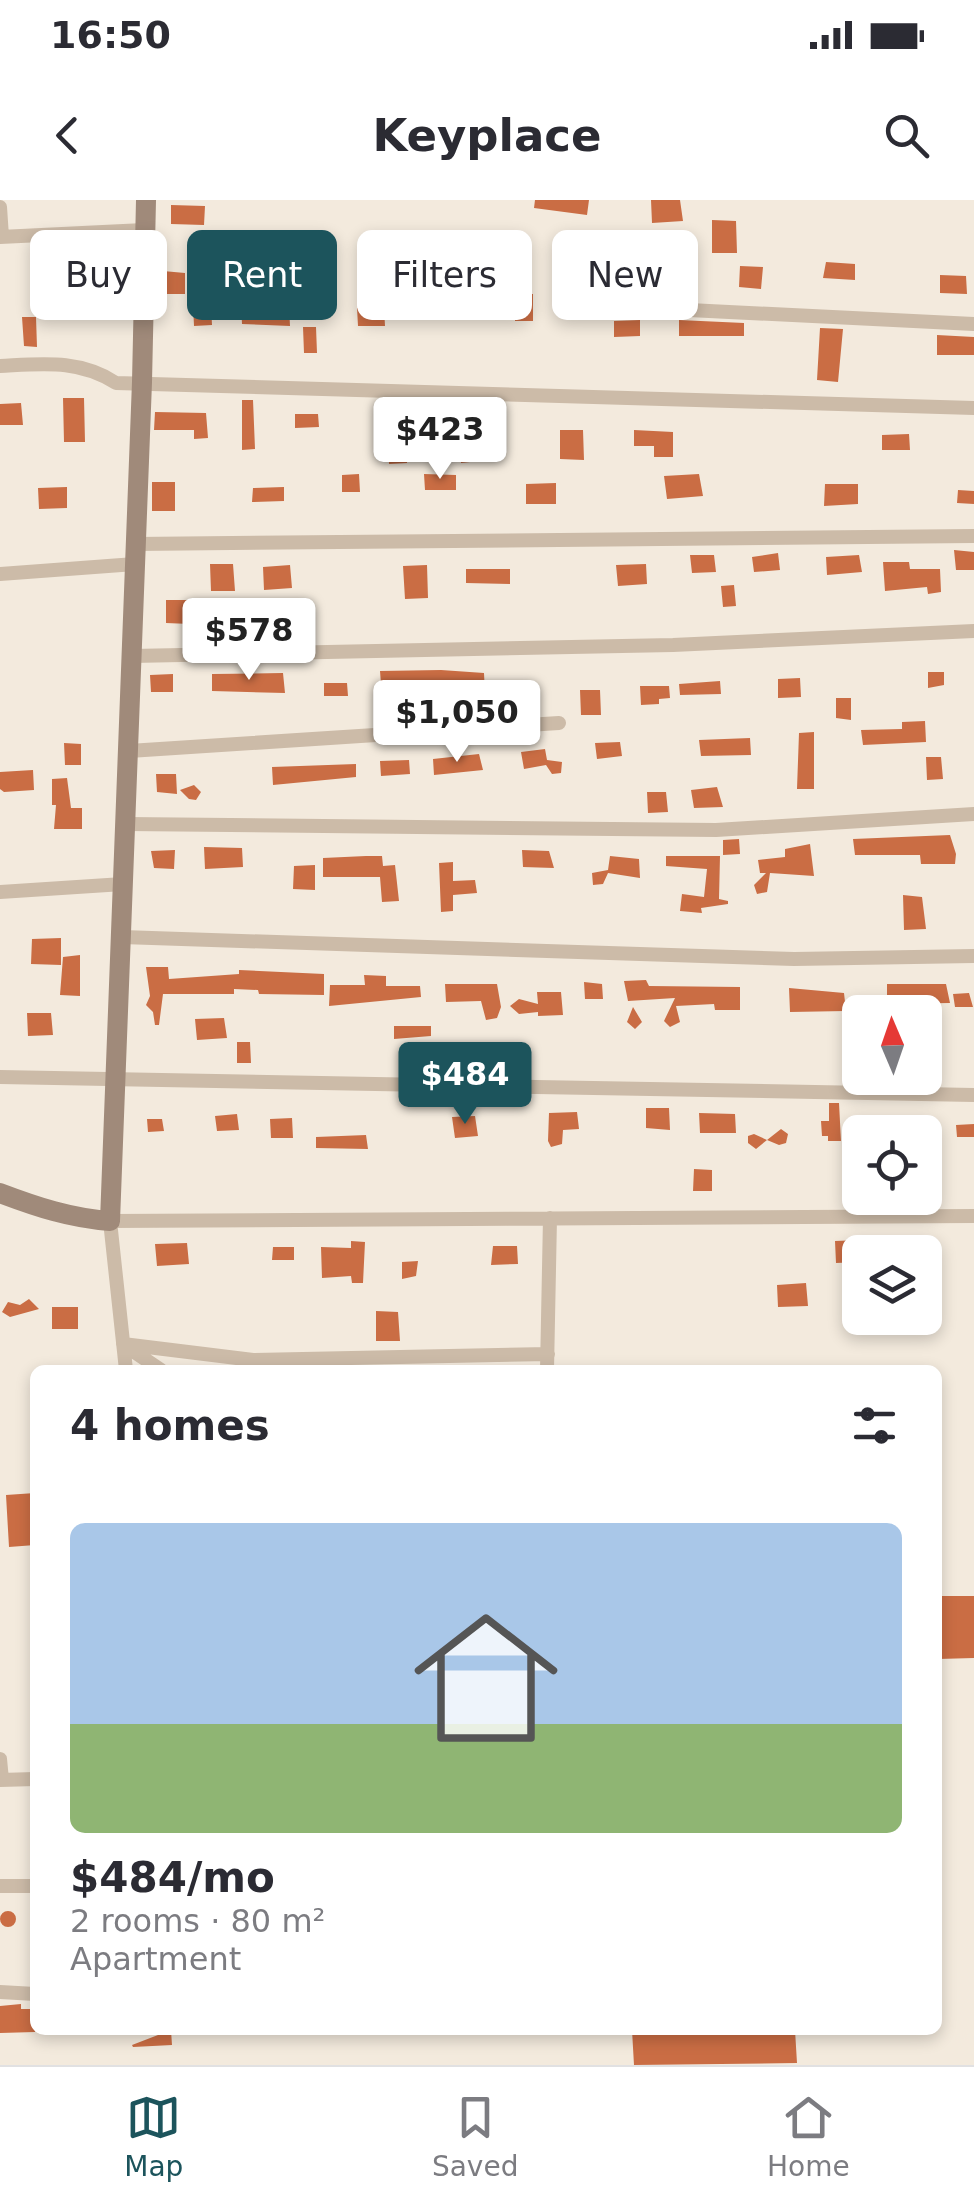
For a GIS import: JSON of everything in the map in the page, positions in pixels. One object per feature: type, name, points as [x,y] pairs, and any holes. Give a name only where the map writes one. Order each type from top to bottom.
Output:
[{"type":"main road","points":[[144,230],[146,200]]},
{"type":"main road","points":[[0,1193],[47,1211],[110,1221],[143,320]]},
{"type":"street","points":[[0,207],[1,237],[30,236]]},
{"type":"street","points":[[698,310],[974,324]]},
{"type":"street","points":[[0,366],[85,366],[116,383],[974,408]]},
{"type":"street","points":[[0,574],[135,554],[974,536]]},
{"type":"street","points":[[132,656],[673,645],[974,630]]},
{"type":"street","points":[[129,750],[560,723]]},
{"type":"street","points":[[126,824],[716,830],[974,814]]},
{"type":"street","points":[[0,892],[124,884]]},
{"type":"street","points":[[122,936],[794,959],[974,956]]},
{"type":"street","points":[[0,1077],[974,1095]]},
{"type":"street","points":[[125,1365],[110,1221],[974,1216]]},
{"type":"street","points":[[547,1365],[550,1218]]},
{"type":"street","points":[[122,1344],[254,1360],[548,1354]]},
{"type":"street","points":[[122,1344],[153,1365]]},
{"type":"street","points":[[0,1760],[1,1780],[30,1780]]},
{"type":"street","points":[[0,1886],[30,1886]]},
{"type":"street","points":[[0,1992],[30,1994]]},
{"type":"building","points":[[535,200],[589,200],[587,215],[534,208]]},
{"type":"building","points":[[651,200],[680,200],[683,221],[652,223]]},
{"type":"building","points":[[171,205],[205,206],[204,225],[171,224]]},
{"type":"building","points":[[712,220],[736,221],[737,253],[712,253]]},
{"type":"building","points":[[826,262],[855,264],[855,280],[823,278]]},
{"type":"building","points":[[740,266],[763,267],[761,289],[739,287]]},
{"type":"building","points":[[167,271],[185,273],[185,294],[167,294]]},
{"type":"building","points":[[940,275],[966,276],[967,294],[940,293]]},
{"type":"building","points":[[22,317],[30,317],[36,320],[37,347],[24,346]]},
{"type":"building","points":[[194,320],[212,320],[212,325],[194,326]]},
{"type":"building","points":[[242,320],[290,320],[290,326],[242,324]]},
{"type":"building","points":[[358,320],[385,320],[385,326],[358,326]]},
{"type":"building","points":[[640,320],[640,336],[614,337],[614,321]]},
{"type":"building","points":[[679,320],[744,323],[744,336],[679,336]]},
{"type":"building","points":[[303,327],[316,327],[317,353],[304,353]]},
{"type":"building","points":[[820,328],[843,329],[838,382],[817,380]]},
{"type":"building","points":[[937,335],[974,337],[974,355],[937,355]]},
{"type":"building","points":[[63,398],[84,398],[85,442],[64,442]]},
{"type":"building","points":[[242,400],[253,400],[255,449],[242,450]]},
{"type":"building","points":[[21,403],[23,425],[0,425],[0,404]]},
{"type":"building","points":[[155,412],[206,413],[208,438],[194,439],[194,430],[154,430]]},
{"type":"building","points":[[295,414],[318,414],[319,427],[295,428]]},
{"type":"building","points":[[388,418],[408,418],[407,463],[389,464]]},
{"type":"building","points":[[560,430],[583,430],[584,460],[560,459]]},
{"type":"building","points":[[634,430],[673,432],[673,457],[654,457],[654,446],[634,446]]},
{"type":"building","points":[[909,434],[910,450],[882,450],[882,435]]},
{"type":"building","points":[[478,444],[479,461],[461,463],[460,445]]},
{"type":"building","points":[[359,474],[360,492],[342,492],[342,475]]},
{"type":"building","points":[[424,474],[456,475],[456,490],[425,490]]},
{"type":"building","points":[[699,474],[703,496],[667,499],[664,476]]},
{"type":"building","points":[[152,482],[175,482],[175,511],[152,511]]},
{"type":"building","points":[[556,483],[556,504],[526,504],[526,484]]},
{"type":"building","points":[[825,484],[858,484],[858,504],[824,506]]},
{"type":"building","points":[[67,487],[67,508],[39,509],[38,488]]},
{"type":"building","points":[[284,487],[284,501],[252,502],[253,488]]},
{"type":"building","points":[[958,490],[974,491],[974,504],[957,503]]},
{"type":"building","points":[[954,550],[974,552],[974,570],[956,570]]},
{"type":"building","points":[[778,553],[780,570],[754,572],[752,557]]},
{"type":"building","points":[[690,555],[714,555],[716,572],[692,573]]},
{"type":"building","points":[[859,555],[862,572],[827,575],[826,557]]},
{"type":"building","points":[[883,562],[909,562],[910,569],[940,569],[941,592],[928,594],[927,587],[885,591]]},
{"type":"building","points":[[210,564],[233,564],[235,591],[211,591]]},
{"type":"building","points":[[646,564],[647,584],[618,586],[616,565]]},
{"type":"building","points":[[290,565],[292,588],[264,590],[263,567]]},
{"type":"building","points":[[427,565],[428,598],[405,599],[403,566]]},
{"type":"building","points":[[466,569],[510,569],[510,584],[466,583]]},
{"type":"building","points":[[734,585],[736,606],[723,607],[721,586]]},
{"type":"building","points":[[166,600],[189,600],[190,624],[166,623]]},
{"type":"building","points":[[380,671],[484,673],[486,715],[468,715],[467,692],[443,692],[443,688],[418,684],[381,684]]},
{"type":"building","points":[[928,672],[944,672],[944,685],[928,688]]},
{"type":"building","points":[[283,673],[285,693],[212,691],[212,674]]},
{"type":"building","points":[[173,674],[173,692],[151,692],[150,675]]},
{"type":"building","points":[[800,678],[801,697],[778,698],[778,679]]},
{"type":"building","points":[[720,681],[721,694],[680,695],[679,684]]},
{"type":"building","points":[[324,683],[347,683],[348,696],[324,696]]},
{"type":"building","points":[[640,686],[669,686],[670,698],[659,699],[659,704],[641,705]]},
{"type":"building","points":[[580,690],[600,690],[601,715],[581,715]]},
{"type":"building","points":[[836,698],[851,698],[851,720],[836,718]]},
{"type":"building","points":[[925,721],[926,742],[863,745],[861,730],[902,729],[902,722]]},
{"type":"building","points":[[814,732],[814,789],[797,789],[799,733]]},
{"type":"building","points":[[750,738],[751,755],[701,756],[699,740]]},
{"type":"building","points":[[620,742],[622,756],[597,759],[595,743]]},
{"type":"building","points":[[64,743],[81,744],[81,765],[65,765]]},
{"type":"building","points":[[545,749],[547,760],[562,762],[561,773],[552,774],[546,765],[524,769],[521,752]]},
{"type":"building","points":[[479,754],[483,770],[434,775],[433,759]]},
{"type":"building","points":[[926,757],[941,757],[943,779],[927,780]]},
{"type":"building","points":[[409,760],[410,774],[381,776],[380,761]]},
{"type":"building","points":[[356,764],[356,777],[273,785],[272,767]]},
{"type":"building","points":[[33,770],[34,790],[0,789],[0,772]]},
{"type":"building","points":[[156,774],[176,774],[177,794],[157,792]]},
{"type":"building","points":[[67,778],[71,808],[82,808],[82,829],[54,829],[52,779]]},
{"type":"building","points":[[194,785],[201,792],[196,800],[180,790]]},
{"type":"building","points":[[717,787],[723,807],[694,808],[691,790]]},
{"type":"building","points":[[647,792],[666,792],[668,812],[648,813]]},
{"type":"building","points":[[950,835],[955,864],[921,864],[920,855],[855,855],[853,839]]},
{"type":"building","points":[[739,839],[740,854],[723,855],[723,840]]},
{"type":"building","points":[[810,844],[814,876],[770,873],[767,892],[757,894],[754,885],[766,873],[760,873],[758,860],[785,857],[785,849]]},
{"type":"building","points":[[204,847],[242,848],[243,867],[205,869]]},
{"type":"building","points":[[175,850],[174,869],[154,868],[151,851]]},
{"type":"building","points":[[522,850],[549,851],[554,868],[523,867]]},
{"type":"building","points":[[382,856],[383,866],[395,865],[399,901],[382,902],[380,877],[323,877],[323,858]]},
{"type":"building","points":[[610,856],[639,859],[640,878],[608,873],[603,884],[593,885],[592,873],[608,870]]},
{"type":"building","points":[[666,856],[720,856],[719,899],[728,904],[701,908],[702,913],[680,911],[682,894],[704,897],[707,869],[666,866]]},
{"type":"building","points":[[453,862],[453,881],[475,880],[477,893],[453,895],[453,911],[441,912],[439,863]]},
{"type":"building","points":[[315,865],[315,890],[293,889],[294,866]]},
{"type":"building","points":[[903,895],[922,897],[926,929],[904,930]]},
{"type":"building","points":[[61,938],[61,965],[31,964],[32,939]]},
{"type":"building","points":[[80,955],[80,996],[60,995],[63,957]]},
{"type":"building","points":[[146,967],[168,967],[169,979],[239,974],[239,970],[324,974],[324,995],[259,994],[258,990],[234,989],[234,994],[163,994],[159,1025],[155,1025],[153,1012],[146,1005],[150,996]]},
{"type":"building","points":[[364,975],[386,976],[386,986],[420,986],[421,997],[329,1006],[330,985],[365,985]]},
{"type":"building","points":[[646,980],[649,986],[740,987],[740,1010],[715,1010],[714,1004],[676,1006],[680,1022],[670,1027],[664,1021],[675,998],[628,1001],[624,981]]},
{"type":"building","points":[[584,982],[602,984],[603,999],[585,999]]},
{"type":"building","points":[[445,984],[497,984],[501,1007],[497,1018],[486,1020],[481,1001],[446,1002]]},
{"type":"building","points":[[887,984],[946,984],[950,1003],[942,1003],[942,995],[887,995]]},
{"type":"building","points":[[789,988],[844,993],[842,1011],[790,1012]]},
{"type":"building","points":[[537,992],[561,992],[563,1015],[519,1014],[510,1006],[519,999],[538,1004]]},
{"type":"building","points":[[969,993],[973,1007],[955,1007],[953,994]]},
{"type":"building","points":[[633,1007],[642,1022],[635,1029],[627,1022]]},
{"type":"building","points":[[27,1013],[51,1013],[53,1035],[28,1036]]},
{"type":"building","points":[[224,1018],[227,1038],[197,1040],[195,1019]]},
{"type":"building","points":[[394,1026],[431,1026],[431,1036],[394,1039]]},
{"type":"building","points":[[237,1042],[250,1042],[251,1063],[237,1063]]},
{"type":"building","points":[[829,1103],[839,1103],[841,1141],[828,1141],[828,1136],[822,1136],[821,1121],[829,1121]]},
{"type":"building","points":[[646,1108],[669,1108],[670,1130],[646,1128]]},
{"type":"building","points":[[577,1112],[579,1129],[563,1130],[562,1144],[551,1147],[549,1113]]},
{"type":"building","points":[[699,1113],[735,1114],[736,1133],[700,1133]]},
{"type":"building","points":[[237,1114],[239,1130],[217,1131],[215,1116]]},
{"type":"building","points":[[475,1116],[478,1136],[455,1138],[452,1117]]},
{"type":"building","points":[[292,1118],[293,1138],[271,1138],[270,1119]]},
{"type":"building","points":[[147,1119],[162,1119],[164,1131],[148,1132]]},
{"type":"building","points":[[974,1124],[974,1137],[957,1137],[956,1125]]},
{"type":"building","points":[[781,1129],[788,1134],[786,1143],[779,1145],[767,1140]]},
{"type":"building","points":[[754,1134],[767,1140],[756,1149],[748,1143],[748,1136]]},
{"type":"building","points":[[366,1135],[368,1149],[316,1148],[316,1137]]},
{"type":"building","points":[[694,1169],[712,1170],[712,1191],[693,1191]]},
{"type":"building","points":[[351,1241],[365,1242],[363,1283],[352,1283],[351,1276],[322,1278],[321,1247],[351,1248]]},
{"type":"building","points":[[835,1241],[842,1241],[842,1263],[836,1263]]},
{"type":"building","points":[[187,1243],[189,1264],[157,1266],[155,1244]]},
{"type":"building","points":[[493,1246],[517,1246],[518,1264],[491,1265]]},
{"type":"building","points":[[273,1247],[294,1247],[294,1260],[272,1260]]},
{"type":"building","points":[[418,1261],[416,1276],[402,1279],[402,1262]]},
{"type":"building","points":[[806,1283],[808,1306],[778,1307],[777,1285]]},
{"type":"building","points":[[29,1299],[39,1309],[10,1317],[2,1312],[8,1302],[20,1305]]},
{"type":"building","points":[[52,1307],[78,1307],[78,1329],[52,1329]]},
{"type":"building","points":[[376,1311],[398,1312],[400,1341],[376,1341]]},
{"type":"building","points":[[30,1493],[30,1545],[9,1547],[6,1495]]},
{"type":"building","points":[[942,1596],[974,1596],[974,1658],[942,1659]]},
{"type":"building","points":[[8,1911],[16,1919],[8,1927],[0,1919]]},
{"type":"building","points":[[21,2004],[21,2009],[30,2009],[30,2032],[0,2033],[0,2006]]},
{"type":"building","points":[[158,2035],[171,2035],[172,2045],[132,2045]]},
{"type":"building","points":[[632,2035],[795,2035],[797,2063],[634,2065]]}]
